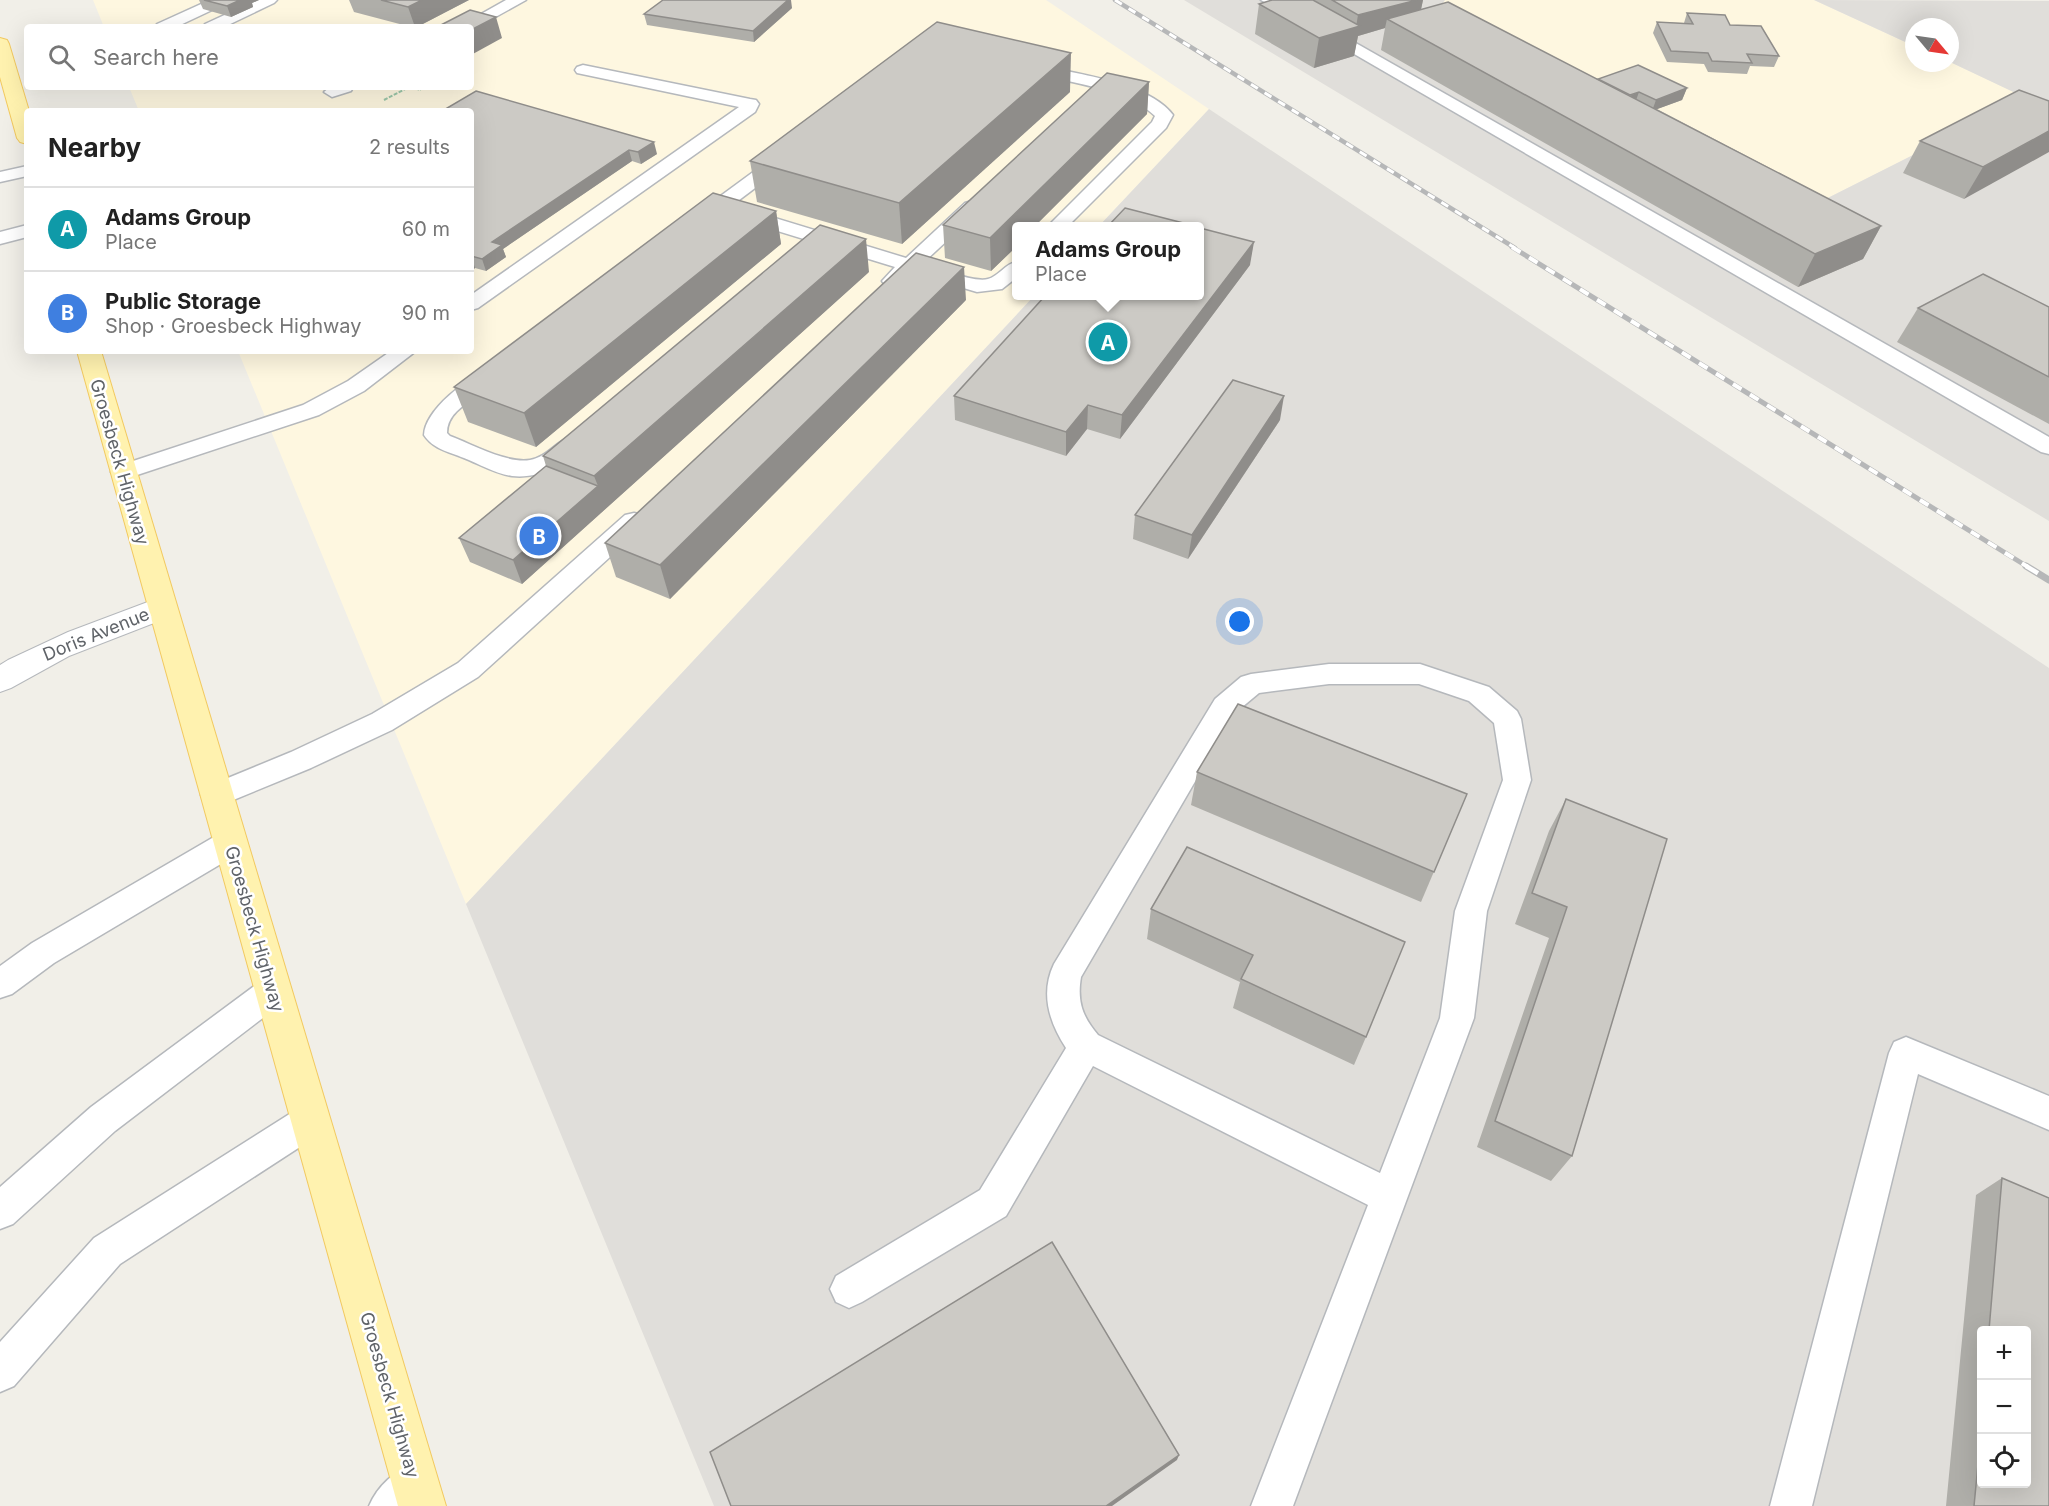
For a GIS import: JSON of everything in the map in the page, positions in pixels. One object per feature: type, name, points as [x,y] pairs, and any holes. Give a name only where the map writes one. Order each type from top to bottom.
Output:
[{"type":"main road","points":[[0,44],[24,128]]},
{"type":"main road","name":"Groesbeck Highway","points":[[90,354],[161,608],[311,1120],[409,1498]]},
{"type":"street","name":"Doris Avenue","points":[[0,680],[28,662],[72,641],[161,608]]},
{"type":"lane","points":[[170,24],[222,0]]},
{"type":"lane","points":[[217,24],[269,0]]},
{"type":"lane","points":[[472,24],[518,0]]},
{"type":"lane","points":[[1269,0],[2049,447]]},
{"type":"lane","points":[[1010,64],[1119,90],[1155,107],[1164,115],[1163,120],[1062,222]]},
{"type":"lane","points":[[474,302],[749,108],[750,104],[583,70]]},
{"type":"lane","points":[[1085,102],[1102,86]]},
{"type":"lane","points":[[680,236],[801,145]]},
{"type":"lane","points":[[0,177],[24,172]]},
{"type":"lane","points":[[875,297],[988,192]]},
{"type":"lane","points":[[718,207],[986,287],[1002,282],[1012,273]]},
{"type":"lane","points":[[0,238],[24,232]]},
{"type":"lane","points":[[801,253],[819,238]]},
{"type":"lane","points":[[123,472],[311,410],[356,386],[401,354]]},
{"type":"lane","points":[[510,362],[444,412],[433,429],[435,435],[442,441],[511,468],[522,469],[547,464],[594,426]]},
{"type":"lane","points":[[216,795],[301,760],[382,722],[468,670],[651,505]]},
{"type":"lane","points":[[1272,1506],[1390,1197],[1457,1018],[1471,911],[1517,780],[1508,718],[1479,694],[1420,674],[1329,674],[1251,684],[1225,706],[1065,974],[1061,993],[1064,1011],[1071,1031],[1086,1046],[1390,1197]]},
{"type":"lane","points":[[0,984],[44,953],[230,843]]},
{"type":"lane","points":[[0,1211],[103,1119],[273,992]]},
{"type":"lane","points":[[849,1290],[993,1203],[1086,1046]]},
{"type":"lane","points":[[1791,1506],[1906,1053],[2049,1113]]},
{"type":"lane","points":[[0,1372],[107,1251],[311,1120]]},
{"type":"shaded area","points":[[93,0],[1046,0],[1209,109],[1103,222],[1012,222],[1012,300],[1030,300],[466,904],[239,354],[474,354],[474,108],[138,108],[130,90],[474,90],[474,24],[103,24]]},
{"type":"shaded area","points":[[1184,0],[1445,0],[1429,20],[1794,215],[2026,98],[1959,66],[1959,18],[1905,18],[1905,42],[1814,0],[2049,1],[2049,521]]},
{"type":"shaded area","points":[[1445,0],[1814,0],[1905,42],[1905,72],[1959,72],[1959,66],[2027,98],[1794,215],[1429,21]]},
{"type":"shaded area","points":[[1209,109],[2049,668],[2049,1506],[714,1506],[466,904],[1030,300],[1204,300],[1204,222],[1103,222]]},
{"type":"building","points":[[204,0],[240,0],[227,6]]},
{"type":"building","points":[[381,0],[422,0],[408,7]]},
{"type":"building","points":[[663,0],[788,0],[753,31],[644,14]]},
{"type":"building","points":[[1272,0],[1313,0],[1360,26],[1319,38],[1259,4]]},
{"type":"building","points":[[1332,0],[1417,0],[1358,15]]},
{"type":"building","points":[[1448,2],[1881,226],[1815,254],[1387,19]]},
{"type":"building","points":[[470,10],[496,17],[474,28],[474,24],[443,24]]},
{"type":"building","points":[[1687,13],[1725,15],[1730,25],[1761,26],[1779,56],[1747,54],[1752,63],[1712,61],[1708,53],[1671,51],[1657,22],[1693,24]]},
{"type":"building","points":[[937,22],[1071,53],[899,203],[750,161]]},
{"type":"building","points":[[1638,65],[1687,88],[1656,100],[1639,92],[1630,95],[1598,79]]},
{"type":"building","points":[[1107,73],[1149,82],[990,238],[943,225]]},
{"type":"building","points":[[2019,90],[2049,101],[2049,131],[1983,167],[1920,141]]},
{"type":"building","points":[[476,91],[654,142],[638,152],[629,150],[492,242],[502,245],[482,259],[474,257],[474,108],[447,108]]},
{"type":"building","points":[[713,193],[776,211],[524,413],[454,387]]},
{"type":"building","points":[[1125,208],[1179,222],[1112,222]]},
{"type":"building","points":[[820,225],[866,239],[594,476],[543,456]]},
{"type":"building","points":[[1204,229],[1254,242],[1122,415],[1088,405],[1066,432],[954,396],[1041,300],[1204,300]]},
{"type":"building","points":[[916,253],[964,267],[660,565],[605,543]]},
{"type":"building","points":[[1983,274],[2049,307],[2049,377],[1918,308]]},
{"type":"building","points":[[1233,380],[1284,396],[1192,535],[1135,515]]},
{"type":"building","points":[[546,466],[598,486],[513,560],[459,538]]},
{"type":"building","points":[[1238,704],[1467,794],[1434,872],[1197,772]]},
{"type":"building","points":[[1566,799],[1667,839],[1572,1156],[1495,1121],[1567,907],[1532,893]]},
{"type":"building","points":[[1187,847],[1405,942],[1366,1037],[1241,979],[1253,955],[1151,909]]},
{"type":"building","points":[[2002,1178],[2049,1198],[2049,1506],[1974,1506],[1977,1475],[1977,1488],[2031,1488],[2031,1326],[1989,1326]]},
{"type":"building","points":[[1052,1242],[1179,1455],[1106,1506],[731,1506],[710,1452]]},
{"type":"railway","points":[[1115,0],[1515,248]]},
{"type":"railway","points":[[1512,247],[2028,567]]},
{"type":"railway","points":[[2026,566],[2049,580]]},
{"type":"place","name":"Adams Group","points":[[1108,342]]},
{"type":"place","name":"Public Storage","points":[[539,536]]}]
